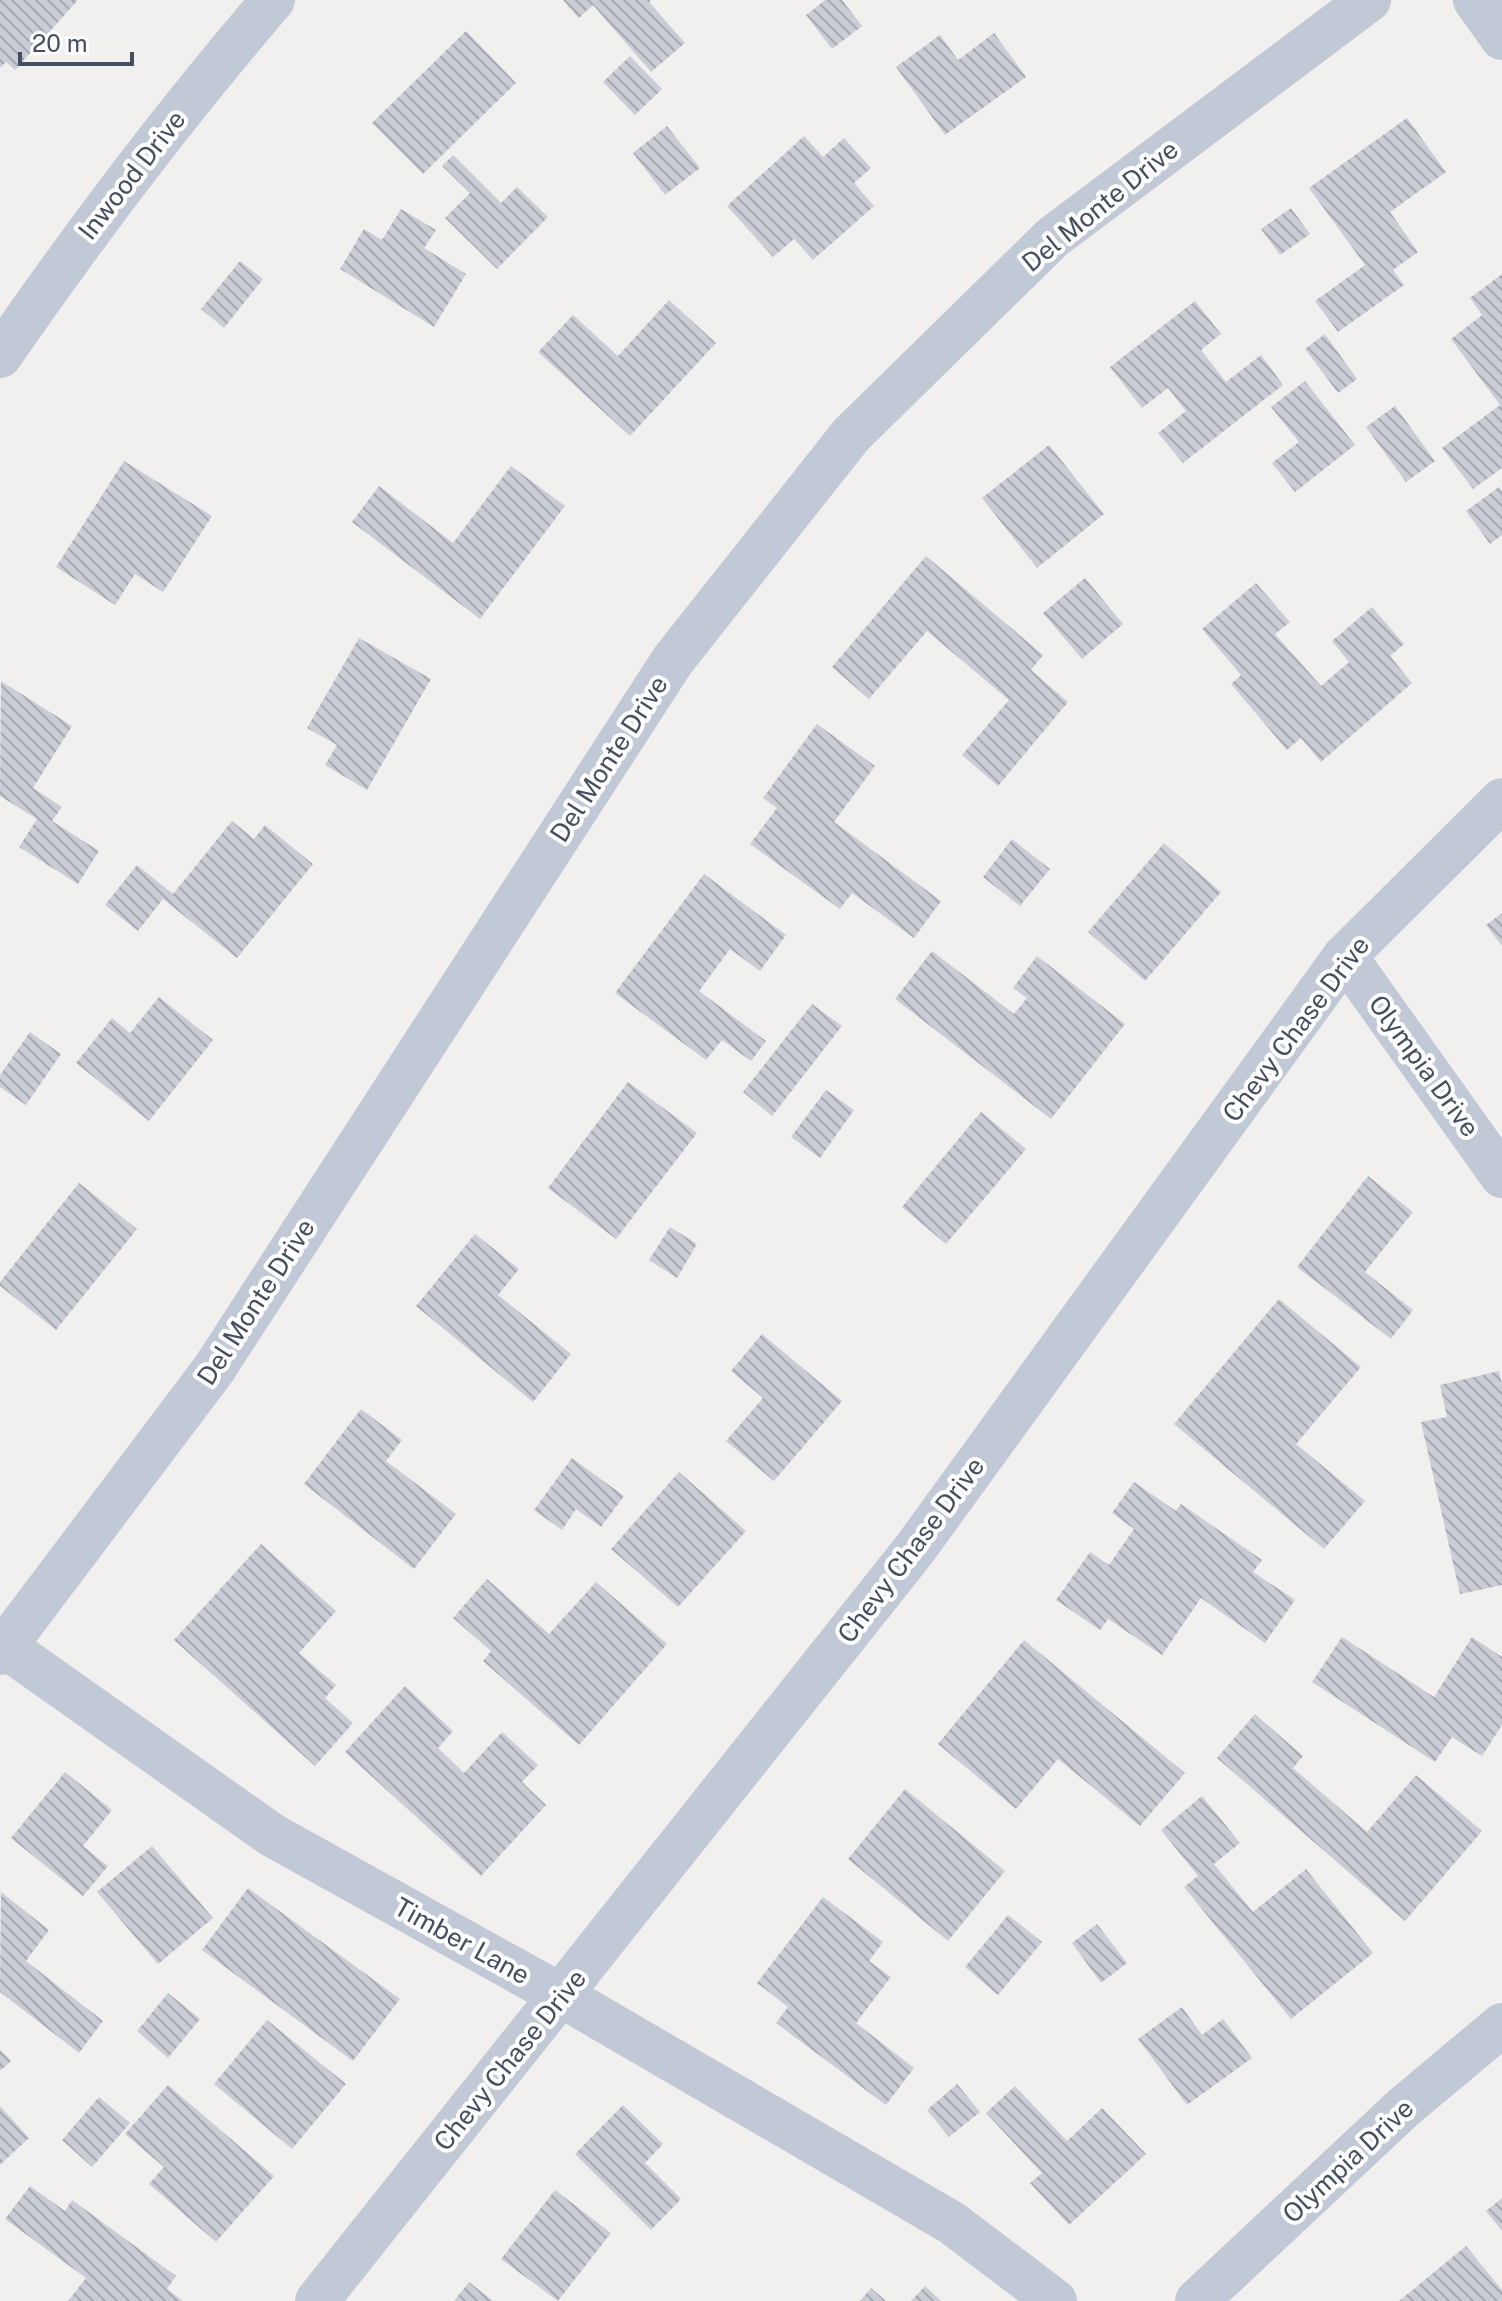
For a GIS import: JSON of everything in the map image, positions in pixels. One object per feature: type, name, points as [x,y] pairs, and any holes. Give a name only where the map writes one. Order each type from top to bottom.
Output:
[{"type":"street","name":"Inwood Drive","points":[[0,356],[72,252],[225,55],[273,0]]},
{"type":"street","name":"Del Monte Drive","points":[[2,1648],[214,1369],[673,660],[851,435],[1053,237],[1369,0]]},
{"type":"street","points":[[1475,0],[1502,38]]},
{"type":"street","name":"Chevy Chase Drive","points":[[317,2301],[914,1550],[1345,956],[1502,800]]},
{"type":"street","name":"Olympia Drive","points":[[1345,956],[1502,1176]]},
{"type":"street","name":"Timber Lane","points":[[2,1648],[272,1835],[562,1996],[952,2223],[1055,2301]]},
{"type":"street","name":"Olympia Drive","points":[[1197,2301],[1404,2107],[1502,2025]]},
{"type":"building","points":[[0,0],[78,0],[15,70],[6,62],[0,68]]},
{"type":"building","points":[[563,0],[651,0],[649,2],[685,43],[651,72],[593,5],[579,18]]},
{"type":"building","points":[[825,0],[842,0],[862,26],[832,49],[806,15]]},
{"type":"building","points":[[466,31],[516,83],[423,174],[372,123]]},
{"type":"building","points":[[994,33],[1026,77],[945,135],[896,67],[940,35],[958,60]]},
{"type":"building","points":[[630,56],[662,89],[635,115],[603,82]]},
{"type":"building","points":[[1407,118],[1446,172],[1390,212],[1418,252],[1393,270],[1404,285],[1338,332],[1315,301],[1365,265],[1309,188]]},
{"type":"building","points":[[667,126],[700,168],[665,195],[633,153]]},
{"type":"building","points":[[804,136],[823,157],[844,138],[871,168],[854,183],[874,206],[813,260],[794,239],[773,257],[727,206]]},
{"type":"building","points":[[453,155],[501,203],[517,187],[548,217],[497,269],[445,218],[470,193],[442,166]]},
{"type":"building","points":[[1291,208],[1310,234],[1280,255],[1261,229]]},
{"type":"building","points":[[401,209],[436,230],[424,248],[466,274],[434,327],[340,269],[364,229],[382,240]]},
{"type":"building","points":[[240,261],[263,279],[224,328],[201,309]]},
{"type":"building","points":[[1502,274],[1502,468],[1473,489],[1442,448],[1500,405],[1451,339],[1482,315],[1470,298]]},
{"type":"building","points":[[669,300],[716,343],[630,436],[538,352],[573,315],[618,356]]},
{"type":"building","points":[[1195,301],[1221,334],[1201,350],[1226,382],[1261,355],[1283,385],[1183,463],[1158,433],[1186,411],[1168,388],[1142,408],[1110,367]]},
{"type":"building","points":[[1325,334],[1357,379],[1338,393],[1305,349]]},
{"type":"building","points":[[1305,381],[1355,445],[1295,492],[1272,463],[1299,442],[1271,407]]},
{"type":"building","points":[[1395,406],[1435,461],[1406,482],[1366,427]]},
{"type":"building","points":[[1049,445],[1104,514],[1037,568],[982,498]]},
{"type":"building","points":[[124,461],[212,516],[163,592],[135,574],[115,605],[56,567]]},
{"type":"building","points":[[511,466],[565,506],[480,619],[352,522],[379,486],[453,543]]},
{"type":"building","points":[[1499,487],[1502,491],[1502,535],[1490,544],[1466,511]]},
{"type":"building","points":[[926,556],[1043,655],[1031,670],[1068,702],[998,786],[962,755],[1009,700],[927,631],[869,699],[832,667]]},
{"type":"building","points":[[1085,578],[1123,624],[1082,659],[1043,613]]},
{"type":"building","points":[[1256,583],[1290,622],[1275,634],[1321,686],[1349,662],[1332,641],[1372,607],[1404,644],[1390,656],[1412,683],[1321,762],[1301,738],[1287,750],[1231,684],[1241,675],[1202,629]]},
{"type":"building","points":[[359,638],[431,679],[367,790],[325,765],[337,745],[307,728]]},
{"type":"building","points":[[1,681],[72,726],[33,788],[62,807],[52,821],[99,851],[78,884],[19,847],[37,819],[0,796]]},
{"type":"building","points":[[817,724],[875,766],[834,822],[941,901],[914,938],[852,893],[840,909],[750,844],[777,808],[763,798]]},
{"type":"building","points":[[232,821],[254,839],[265,825],[313,864],[237,958],[163,899],[138,931],[105,905],[137,865],[173,894]]},
{"type":"building","points":[[1012,839],[1050,869],[1020,906],[983,877]]},
{"type":"building","points":[[1164,843],[1221,892],[1145,981],[1088,932]]},
{"type":"building","points":[[704,874],[786,935],[760,971],[730,949],[699,991],[766,1041],[751,1061],[722,1040],[706,1060],[615,993]]},
{"type":"building","points":[[1502,913],[1502,946],[1486,925]]},
{"type":"building","points":[[932,951],[1014,1014],[1027,998],[1013,988],[1037,956],[1125,1024],[1051,1119],[895,999]]},
{"type":"building","points":[[159,997],[213,1040],[149,1121],[76,1063],[112,1018],[130,1033]]},
{"type":"building","points":[[812,1004],[842,1026],[772,1116],[743,1092]]},
{"type":"building","points":[[30,1032],[61,1054],[26,1105],[0,1087],[0,1075]]},
{"type":"building","points":[[628,1082],[697,1133],[616,1239],[548,1188]]},
{"type":"building","points":[[826,1090],[854,1110],[820,1158],[791,1137]]},
{"type":"building","points":[[981,1112],[1026,1149],[946,1244],[902,1207]]},
{"type":"building","points":[[1368,1176],[1413,1212],[1365,1272],[1413,1310],[1391,1339],[1297,1267]]},
{"type":"building","points":[[79,1183],[137,1229],[56,1330],[0,1286],[0,1282]]},
{"type":"building","points":[[670,1227],[697,1244],[677,1278],[649,1260]]},
{"type":"building","points":[[475,1234],[519,1269],[498,1295],[571,1354],[533,1402],[416,1306]]},
{"type":"building","points":[[1279,1299],[1361,1367],[1296,1444],[1365,1501],[1324,1549],[1174,1424]]},
{"type":"building","points":[[762,1334],[842,1401],[774,1481],[726,1441],[763,1398],[731,1371]]},
{"type":"building","points":[[1499,1371],[1502,1384],[1502,1585],[1460,1594],[1421,1422],[1447,1417],[1440,1385]]},
{"type":"building","points":[[361,1409],[402,1440],[386,1461],[456,1514],[414,1569],[304,1484]]},
{"type":"building","points":[[572,1458],[624,1496],[601,1527],[576,1509],[562,1530],[534,1510]]},
{"type":"building","points":[[679,1472],[746,1531],[678,1607],[611,1549]]},
{"type":"building","points":[[1134,1482],[1176,1511],[1181,1504],[1262,1560],[1253,1572],[1295,1600],[1265,1643],[1201,1598],[1162,1655],[1108,1619],[1100,1630],[1056,1600],[1090,1552],[1109,1565],[1134,1529],[1112,1513]]},
{"type":"building","points":[[261,1544],[336,1611],[299,1653],[336,1685],[325,1698],[353,1723],[315,1766],[174,1640]]},
{"type":"building","points":[[487,1579],[549,1634],[596,1582],[667,1644],[579,1745],[483,1661],[491,1651],[453,1618]]},
{"type":"building","points":[[1342,1637],[1434,1697],[1472,1637],[1502,1657],[1502,1725],[1482,1756],[1452,1737],[1435,1762],[1312,1682]]},
{"type":"building","points":[[1024,1640],[1185,1773],[1140,1826],[1058,1759],[1016,1809],[938,1744]]},
{"type":"building","points":[[405,1686],[453,1731],[438,1748],[464,1773],[502,1732],[538,1765],[522,1782],[546,1805],[481,1876],[345,1752]]},
{"type":"building","points":[[1255,1714],[1303,1756],[1293,1768],[1367,1832],[1416,1775],[1482,1831],[1405,1921],[1217,1758]]},
{"type":"building","points":[[65,1772],[112,1810],[83,1846],[108,1866],[83,1896],[11,1838]]},
{"type":"building","points":[[905,1789],[1005,1871],[948,1941],[848,1859]]},
{"type":"building","points":[[1202,1796],[1240,1843],[1214,1864],[1253,1912],[1306,1869],[1373,1953],[1291,2019],[1184,1887],[1198,1876],[1161,1830]]},
{"type":"building","points":[[152,1846],[213,1918],[158,1964],[97,1892]]},
{"type":"building","points":[[248,1888],[400,1999],[353,2061],[202,1950]]},
{"type":"building","points":[[1,1892],[49,1930],[26,1961],[103,2021],[79,2053],[0,1992]]},
{"type":"building","points":[[823,1897],[883,1942],[869,1961],[891,1977],[856,2023],[914,2068],[886,2105],[776,2023],[788,2007],[757,1983]]},
{"type":"building","points":[[1008,1915],[1042,1942],[998,1995],[965,1967]]},
{"type":"building","points":[[1097,1924],[1127,1963],[1101,1983],[1072,1943]]},
{"type":"building","points":[[168,1993],[200,2019],[168,2058],[137,2031]]},
{"type":"building","points":[[1182,2007],[1202,2035],[1223,2019],[1252,2058],[1187,2105],[1138,2039]]},
{"type":"building","points":[[267,2020],[346,2084],[292,2149],[214,2084]]},
{"type":"building","points":[[0,2050],[11,2061],[0,2071]]},
{"type":"building","points":[[957,2084],[980,2112],[949,2137],[927,2110]]},
{"type":"building","points":[[168,2085],[274,2176],[216,2242],[149,2184],[164,2167],[125,2134]]},
{"type":"building","points":[[1015,2086],[1067,2141],[1102,2108],[1146,2154],[1069,2225],[1030,2183],[1042,2173],[986,2113]]},
{"type":"building","points":[[99,2097],[130,2123],[92,2167],[62,2140]]},
{"type":"building","points":[[623,2105],[663,2144],[645,2163],[681,2199],[651,2230],[575,2154]]},
{"type":"building","points":[[0,2106],[29,2138],[0,2165]]},
{"type":"building","points":[[30,2186],[65,2211],[72,2200],[176,2276],[167,2289],[183,2301],[68,2301],[86,2278],[5,2219]]},
{"type":"building","points":[[555,2190],[611,2233],[558,2301],[501,2259]]},
{"type":"building","points":[[1502,2198],[1502,2231],[1486,2211]]},
{"type":"building","points":[[1466,2246],[1502,2290],[1502,2301],[1399,2301]]},
{"type":"building","points":[[469,2282],[493,2301],[454,2301]]},
{"type":"building","points":[[925,2286],[941,2301],[911,2301]]},
{"type":"building","points":[[871,2288],[886,2301],[860,2301]]}]
